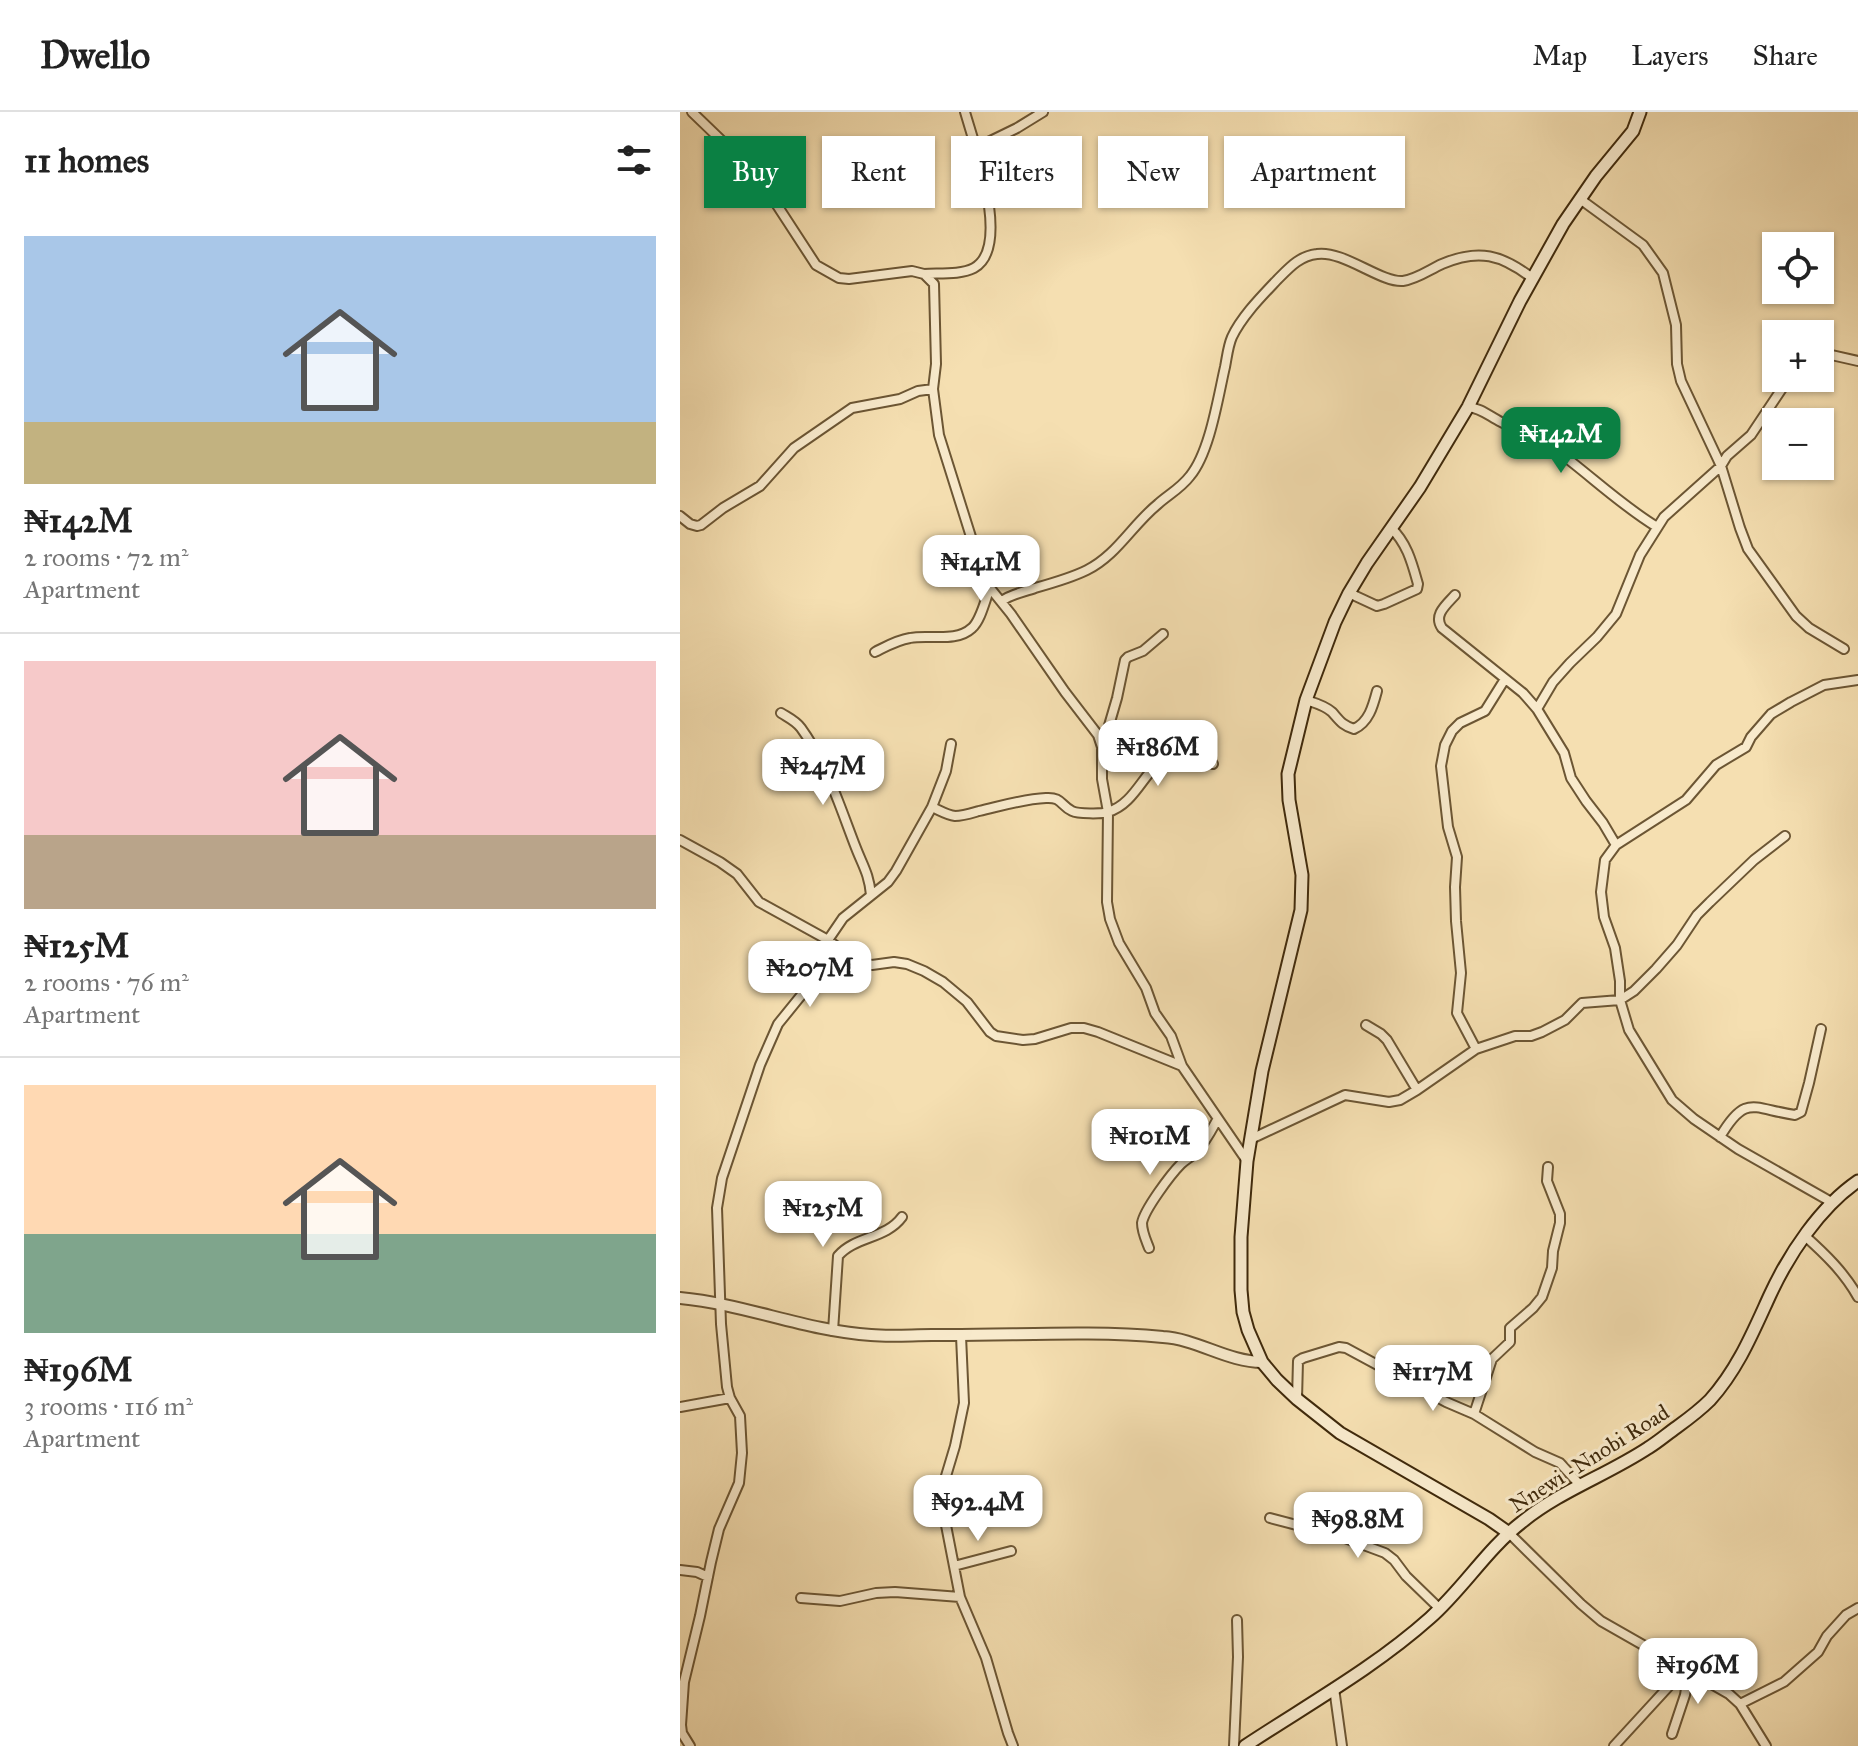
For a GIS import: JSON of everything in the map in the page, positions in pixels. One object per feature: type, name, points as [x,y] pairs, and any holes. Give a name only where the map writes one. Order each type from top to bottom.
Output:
[{"type":"main road","points":[[1509,1533],[1340,1433],[1297,1399],[1262,1362],[1248,1330],[1241,1290],[1241,1237],[1247,1161],[1262,1071],[1301,910],[1302,875],[1289,800],[1288,774],[1306,700],[1335,622],[1349,593],[1420,487],[1468,407],[1532,278],[1563,224],[1596,176],[1633,131],[1640,112]]},
{"type":"main road","name":"Nnewi -Nnobi Road","points":[[1245,1746],[1404,1641],[1440,1609],[1509,1533],[1548,1503],[1647,1448],[1709,1401],[1747,1348],[1771,1292],[1805,1236],[1833,1203],[1858,1181]]},
{"type":"street","points":[[692,112],[773,199],[816,265],[839,278],[974,268],[982,262],[990,247],[992,227],[989,208]]},
{"type":"street","points":[[965,112],[972,136]]},
{"type":"street","points":[[1001,136],[1043,112]]},
{"type":"street","points":[[1580,199],[1643,245],[1663,273],[1676,325],[1677,364],[1681,381],[1721,466],[1748,549],[1796,616],[1809,628],[1844,649]]},
{"type":"street","points":[[1002,601],[1011,595],[1065,579],[1099,563],[1157,504],[1190,476],[1201,458],[1232,339],[1243,319],[1298,260],[1324,253],[1401,281],[1458,259],[1486,255],[1501,258],[1532,278]]},
{"type":"street","points":[[924,274],[934,284],[936,364],[933,389],[939,435],[983,575],[1098,735],[1102,747]]},
{"type":"street","points":[[1834,355],[1858,361]]},
{"type":"street","points":[[680,516],[690,524],[701,525],[760,486],[794,448],[852,408],[933,389]]},
{"type":"street","points":[[1537,709],[1553,682],[1616,614],[1640,555],[1664,517],[1751,435],[1780,392]]},
{"type":"street","points":[[1468,407],[1478,408],[1549,445],[1632,513],[1657,527]]},
{"type":"street","points":[[1349,593],[1377,606],[1417,589],[1407,551],[1401,538],[1391,528]]},
{"type":"street","points":[[875,652],[913,637],[948,636],[969,630],[975,626],[990,588]]},
{"type":"street","points":[[1455,595],[1438,615],[1438,622],[1523,693],[1537,709],[1564,753],[1571,778],[1616,845]]},
{"type":"street","points":[[1163,634],[1143,651],[1125,660],[1102,747],[1102,779],[1108,812],[1107,902],[1119,943],[1146,988],[1155,1013],[1171,1036],[1182,1066],[1247,1161]]},
{"type":"street","points":[[1476,1049],[1457,1013],[1461,973],[1456,921],[1457,857],[1448,827],[1441,766],[1445,745],[1452,731],[1460,723],[1485,711],[1505,679]]},
{"type":"street","points":[[1833,1203],[1720,1137],[1672,1100],[1629,1030],[1620,1000],[1615,948],[1604,917],[1601,892],[1605,860],[1616,845],[1686,800],[1716,765],[1746,747],[1771,714],[1824,685],[1858,680]]},
{"type":"street","points":[[1306,700],[1322,705],[1338,722],[1354,729],[1367,717],[1377,691]]},
{"type":"street","points":[[781,713],[801,728],[819,759],[868,872],[871,895]]},
{"type":"street","points":[[690,1746],[681,1725],[691,1649],[719,1529],[739,1483],[742,1453],[740,1416],[727,1387],[721,1305],[716,1233],[722,1178],[760,1065],[778,1024],[808,987],[828,940],[843,918],[888,882],[896,871],[932,807],[946,771],[951,744]]},
{"type":"street","points":[[932,807],[958,816],[1019,802],[1054,798],[1078,813],[1108,812],[1124,803],[1161,760],[1174,755],[1189,756],[1213,764]]},
{"type":"street","points":[[1251,1139],[1345,1095],[1389,1102],[1400,1100],[1476,1049],[1515,1036],[1542,1032],[1565,1020],[1582,1003],[1620,1000],[1656,969],[1710,902],[1754,860],[1785,836]]},
{"type":"street","points":[[680,840],[737,874],[759,902],[863,963],[907,964],[943,982],[967,1002],[996,1036],[1035,1039],[1071,1028],[1084,1028],[1182,1066]]},
{"type":"street","points":[[1366,1025],[1387,1040],[1417,1090]]},
{"type":"street","points":[[1720,1137],[1730,1120],[1745,1108],[1763,1107],[1795,1115],[1801,1112],[1821,1029]]},
{"type":"street","points":[[1149,1248],[1142,1220],[1146,1211],[1172,1174],[1195,1153],[1217,1120]]},
{"type":"street","points":[[1474,1414],[1492,1359],[1510,1342],[1510,1328],[1542,1297],[1552,1268],[1560,1214],[1547,1181],[1548,1167]]},
{"type":"street","points":[[833,1331],[838,1256],[844,1249],[886,1232],[902,1217]]},
{"type":"street","points":[[1805,1236],[1833,1261],[1858,1297]]},
{"type":"street","points":[[680,1298],[833,1331],[872,1335],[1071,1333],[1166,1337],[1194,1342],[1247,1362],[1262,1362]]},
{"type":"street","points":[[961,1336],[964,1403],[943,1486],[944,1515],[960,1597],[986,1658],[1013,1746]]},
{"type":"street","points":[[1297,1399],[1298,1361],[1339,1347],[1346,1348],[1474,1414],[1535,1452],[1560,1463],[1580,1485]]},
{"type":"street","points":[[680,1407],[730,1398]]},
{"type":"street","points":[[1270,1518],[1342,1537],[1385,1553],[1440,1609]]},
{"type":"street","points":[[1509,1533],[1601,1621],[1729,1694],[1740,1704],[1766,1746]]},
{"type":"street","points":[[954,1566],[1011,1551]]},
{"type":"street","points":[[680,1570],[708,1577]]},
{"type":"street","points":[[801,1598],[840,1601],[895,1592],[960,1597]]},
{"type":"street","points":[[1740,1704],[1793,1675],[1818,1652],[1846,1615],[1858,1608]]},
{"type":"street","points":[[1234,1746],[1237,1620]]},
{"type":"street","points":[[1614,1746],[1670,1685],[1678,1664]]},
{"type":"street","points":[[1672,1734],[1685,1695],[1689,1670]]},
{"type":"street","points":[[1334,1688],[1342,1746]]}]
